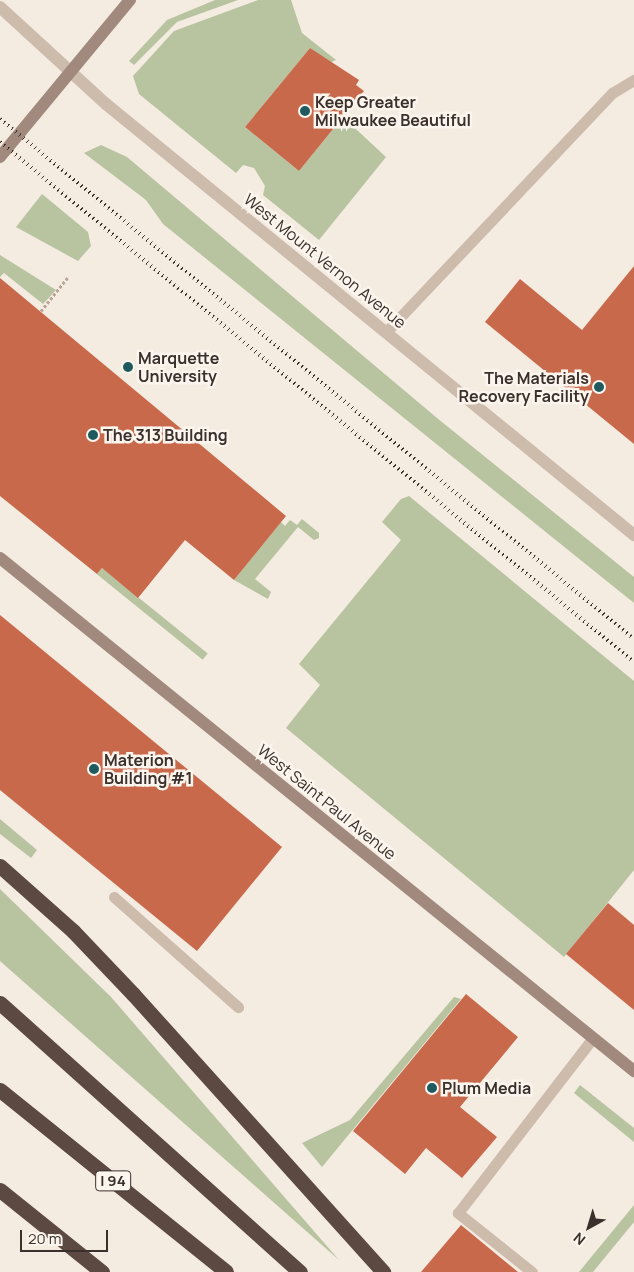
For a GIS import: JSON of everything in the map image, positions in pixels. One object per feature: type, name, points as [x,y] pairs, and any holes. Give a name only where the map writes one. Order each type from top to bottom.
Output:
[{"type":"highway","points":[[0,866],[73,930],[383,1272]]},
{"type":"highway","points":[[0,1003],[300,1272]]},
{"type":"highway","name":"I 94","points":[[0,1090],[226,1272]]},
{"type":"highway","points":[[0,1190],[102,1272]]},
{"type":"street","points":[[0,157],[130,0]]},
{"type":"street","name":"West Mount Vernon Avenue","points":[[0,7],[71,72],[634,535]]},
{"type":"street","name":"West Saint Paul Avenue","points":[[0,558],[634,1071]]},
{"type":"lane","points":[[386,332],[612,93],[634,80]]},
{"type":"lane","points":[[114,897],[238,1007]]},
{"type":"lane","points":[[532,1272],[458,1213],[593,1038]]},
{"type":"path","points":[[41,311],[68,277]]},
{"type":"green space","points":[[215,0],[238,0],[177,22],[134,65],[129,61],[167,20]]},
{"type":"green space","points":[[258,0],[291,0],[302,33],[336,60],[329,63],[310,48],[245,127],[299,171],[343,117],[386,157],[319,240],[263,195],[265,186],[254,168],[243,165],[236,173],[139,94],[133,76],[174,31]]},
{"type":"green space","points":[[101,145],[127,157],[437,418],[634,577],[634,603],[163,224],[146,200],[84,153]]},
{"type":"green space","points":[[42,194],[88,232],[91,246],[78,261],[16,227]]},
{"type":"green space","points":[[0,255],[56,290],[43,304],[4,273],[0,277]]},
{"type":"green space","points":[[409,496],[634,681],[634,870],[564,957],[286,728],[320,685],[299,664],[401,540],[382,522],[401,499]]},
{"type":"green space","points":[[302,519],[319,533],[319,538],[314,540],[298,527],[255,579],[271,592],[268,599],[234,580],[281,522],[285,526],[290,520],[297,525]]},
{"type":"green space","points":[[102,568],[208,654],[203,660],[97,574]]},
{"type":"green space","points":[[0,819],[37,850],[31,858],[0,834]]},
{"type":"green space","points":[[0,889],[111,997],[339,1260],[0,961]]},
{"type":"green space","points":[[454,997],[461,999],[322,1167],[302,1143],[350,1120]]},
{"type":"green space","points":[[580,1085],[634,1128],[634,1142],[574,1093]]},
{"type":"green space","points":[[634,1205],[634,1222],[593,1272],[579,1272]]},
{"type":"building","points":[[310,48],[359,80],[356,85],[364,91],[299,171],[245,127]]},
{"type":"building","name":"The Materials Recovery Facility","points":[[634,266],[634,444],[485,322],[520,279],[582,330]]},
{"type":"building","name":"The 313 Building","points":[[0,278],[286,516],[234,580],[185,540],[138,598],[102,568],[97,574],[0,496]]},
{"type":"building","name":"Materion Building #1","points":[[0,615],[282,847],[197,951],[0,790]]},
{"type":"building","points":[[608,903],[634,925],[634,1010],[566,954]]},
{"type":"building","points":[[466,994],[518,1037],[460,1107],[497,1137],[462,1178],[426,1148],[405,1174],[353,1131]]},
{"type":"building","points":[[461,1225],[518,1272],[421,1272]]},
{"type":"railway","points":[[0,119],[634,639]]},
{"type":"railway","points":[[0,142],[634,662]]},
{"type":"place","name":"Keep Greater Milwaukee Beautiful","points":[[305,111]]},
{"type":"place","name":"Marquette University","points":[[128,367]]},
{"type":"place","name":"The Materials Recovery Facility","points":[[599,387]]},
{"type":"place","name":"The 313 Building","points":[[93,435]]},
{"type":"place","name":"Materion Building #1","points":[[94,769]]},
{"type":"place","name":"Plum Media","points":[[432,1088]]}]
